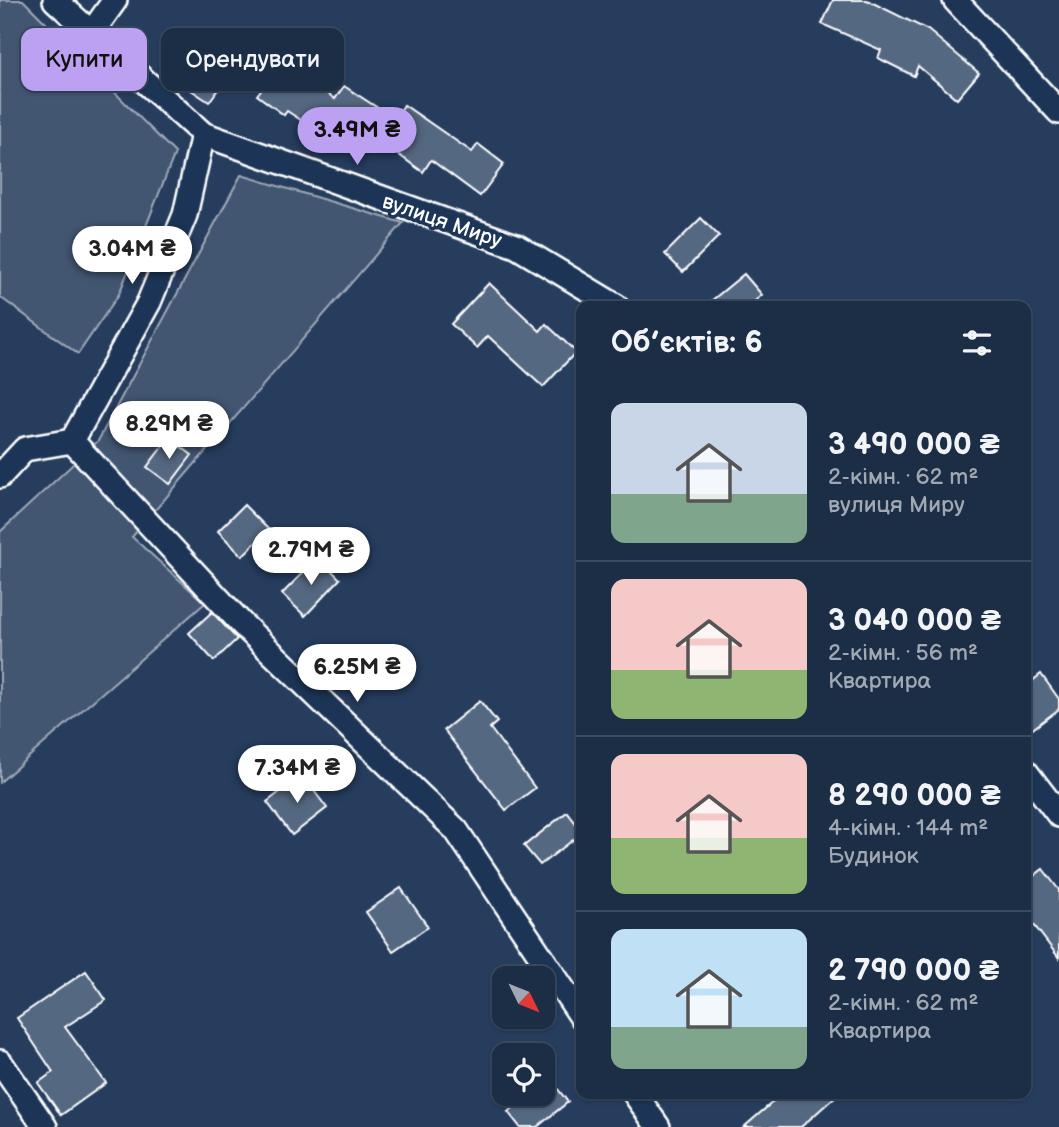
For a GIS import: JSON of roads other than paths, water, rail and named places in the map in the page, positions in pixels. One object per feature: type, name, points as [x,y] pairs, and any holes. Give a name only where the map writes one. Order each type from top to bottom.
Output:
[{"type":"street","name":"вулиця Миру","points":[[55,0],[84,28]]},
{"type":"street","points":[[94,28],[115,0]]},
{"type":"street","points":[[954,0],[1059,113]]},
{"type":"street","name":"вулиця Миру","points":[[147,84],[203,134],[516,246],[609,301]]},
{"type":"street","points":[[72,441],[149,302],[185,215],[203,134]]},
{"type":"street","points":[[0,476],[25,449],[72,441]]},
{"type":"street","points":[[72,441],[241,623],[456,830],[576,1009]]},
{"type":"street","points":[[1031,778],[1059,814]]},
{"type":"street","points":[[0,1062],[45,1127]]},
{"type":"street","points":[[638,1099],[658,1127]]}]
